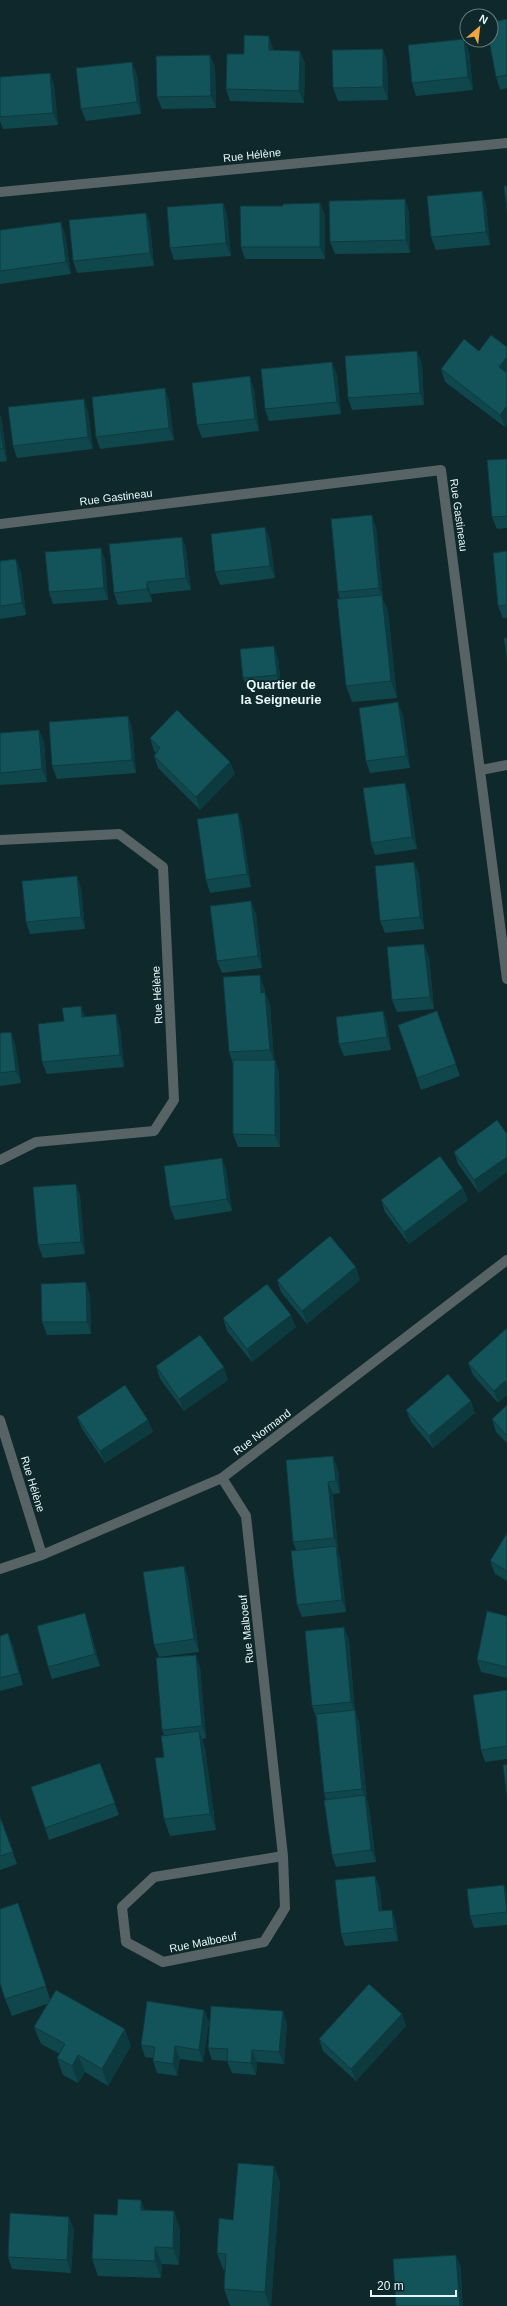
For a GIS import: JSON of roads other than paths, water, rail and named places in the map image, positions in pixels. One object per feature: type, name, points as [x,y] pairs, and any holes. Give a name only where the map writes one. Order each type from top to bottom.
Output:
[{"type":"street","name":"Rue Hélène","points":[[0,192],[507,143]]},
{"type":"street","name":"Rue Gastineau","points":[[0,524],[441,470],[507,979]]},
{"type":"street","points":[[481,770],[507,765]]},
{"type":"street","name":"Rue Hélène","points":[[0,840],[119,834],[163,867],[174,1100],[154,1131],[36,1142],[0,1160]]},
{"type":"street","name":"Rue Normand","points":[[0,1569],[42,1555],[222,1478],[507,1260]]},
{"type":"street","name":"Rue Hélène","points":[[0,1420],[42,1555]]},
{"type":"street","name":"Rue Malboeuf","points":[[222,1478],[246,1516],[284,1856],[285,1908],[264,1942],[163,1962],[126,1942],[122,1907],[154,1877],[284,1856]]},
{"type":"district","name":"Quartier de la Seigneurie","points":[[281,692]]}]
